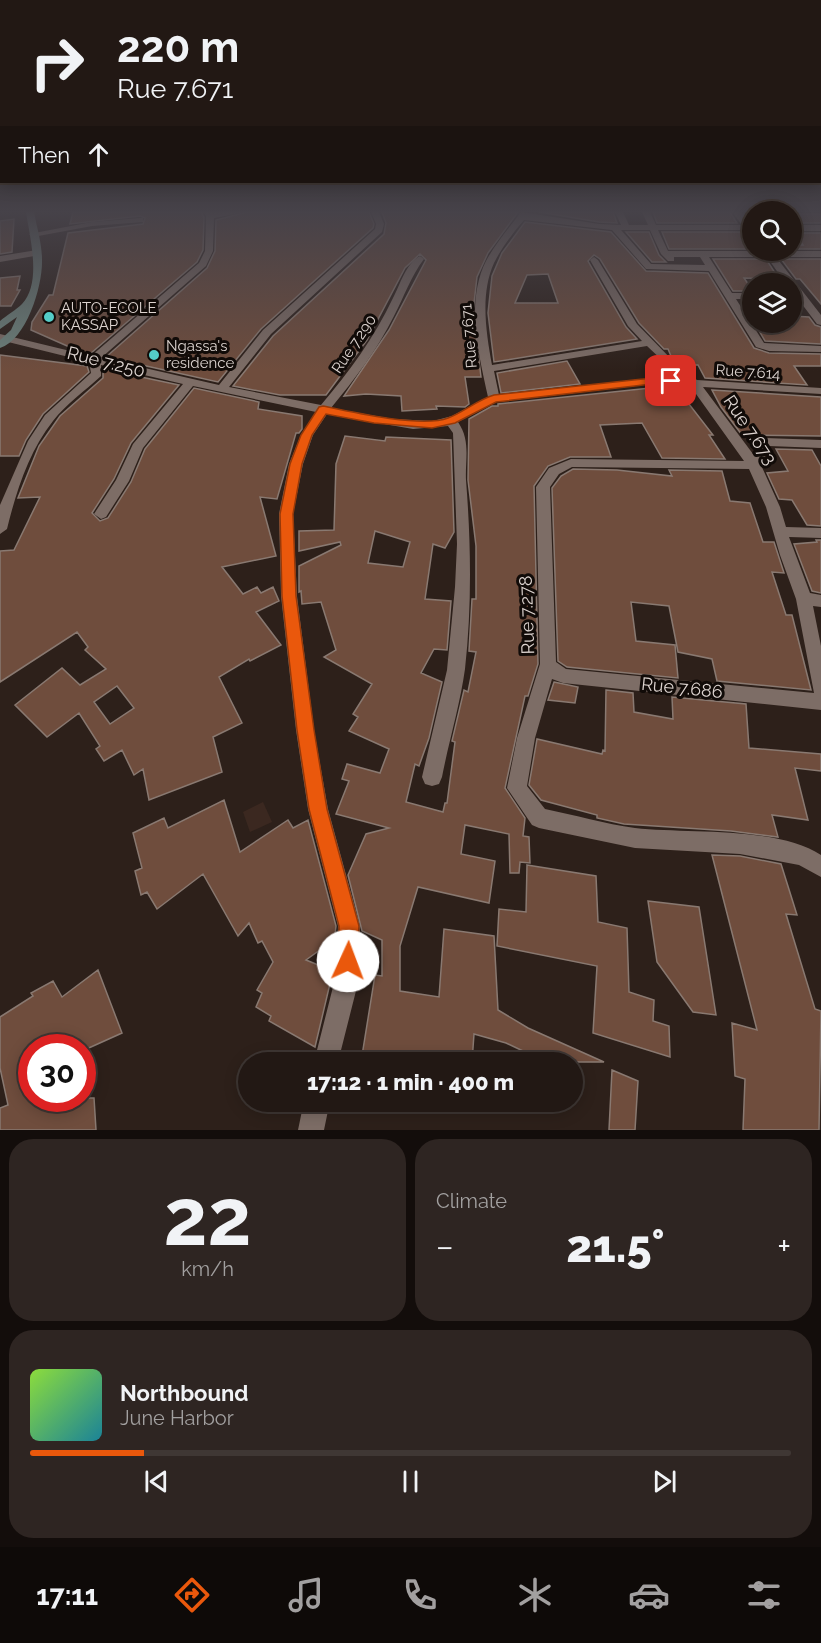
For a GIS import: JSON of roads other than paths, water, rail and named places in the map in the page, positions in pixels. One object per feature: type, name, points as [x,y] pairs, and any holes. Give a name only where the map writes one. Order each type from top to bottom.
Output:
[{"type":"main road","points":[[3,341],[16,332],[37,282],[37,265]]},
{"type":"main road","points":[[0,326],[25,306]]},
{"type":"street","points":[[0,529],[22,466],[33,445],[49,419],[97,374],[94,359],[202,265]]},
{"type":"street","points":[[222,388],[267,332],[341,265]]},
{"type":"street","name":"Rue 7.290","points":[[323,410],[357,370],[389,318],[415,265]]},
{"type":"street","name":"Rue 7.671","points":[[490,265],[480,300],[494,399]]},
{"type":"street","name":"Rue 7.673","points":[[597,265],[618,304],[648,343],[695,384],[754,465],[773,507],[804,599],[821,690]]},
{"type":"street","points":[[646,265],[654,267],[711,268]]},
{"type":"street","points":[[709,265],[764,347],[821,349]]},
{"type":"street","points":[[729,296],[742,296]]},
{"type":"street","points":[[802,302],[821,322]]},
{"type":"street","name":"Rue 7.250","points":[[3,341],[323,410]]},
{"type":"street","points":[[488,369],[648,343]]},
{"type":"street","name":"Rue 7.614","points":[[494,399],[652,381],[821,391]]},
{"type":"street","points":[[100,514],[122,481],[137,447],[191,382]]},
{"type":"street","points":[[329,1052],[347,979],[349,926],[318,809],[289,596],[286,514],[296,464],[307,435],[323,410],[408,424],[432,424],[451,421],[478,405],[494,399]]},
{"type":"street","points":[[432,777],[456,670],[463,587],[464,544],[459,470],[461,443],[459,433],[451,421]]},
{"type":"street","points":[[754,465],[765,442],[821,444]]},
{"type":"street","name":"Rue 7.278","points":[[754,465],[572,463],[556,468],[548,476],[543,487],[548,664],[526,738],[517,788],[539,818],[635,838],[740,844],[803,855],[821,867]]},
{"type":"street","points":[[781,532],[821,533]]},
{"type":"street","points":[[804,599],[821,601]]},
{"type":"street","name":"Rue 7.686","points":[[548,664],[563,676],[821,702]]},
{"type":"street","points":[[311,1130],[315,1112]]},
{"type":"place","name":"AUTO-ECOLE KASSAP","points":[[49,317]]},
{"type":"place","name":"Ngassa's residence","points":[[154,355]]}]
